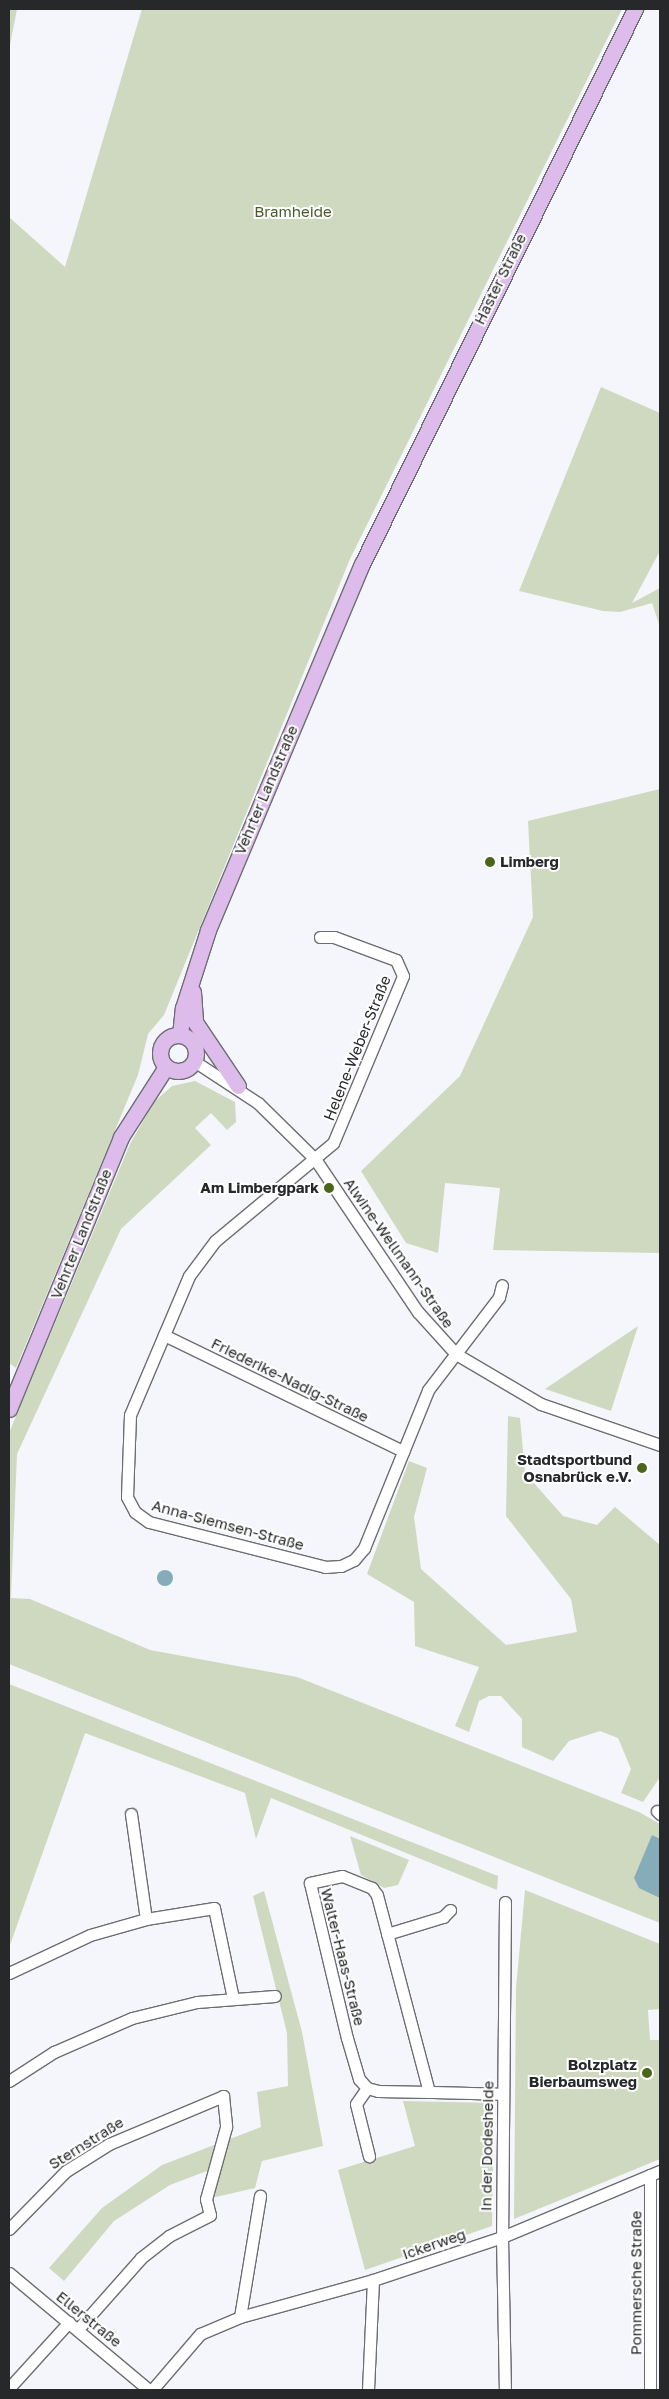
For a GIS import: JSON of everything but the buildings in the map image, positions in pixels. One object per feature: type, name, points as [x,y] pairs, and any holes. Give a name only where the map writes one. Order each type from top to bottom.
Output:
[{"type":"main road","name":"Haster Straße","points":[[372,552],[635,9]]},
{"type":"main road","name":"Vehrter Landstraße","points":[[180,1035],[190,981],[372,552]]},
{"type":"main road","points":[[190,981],[195,1022],[238,1086]]},
{"type":"main road","points":[[180,1035],[195,1046],[194,1061],[183,1070],[166,1067],[160,1048],[165,1040],[180,1035]]},
{"type":"main road","name":"Vehrter Landstraße","points":[[9,1409],[121,1137],[166,1067]]},
{"type":"street","name":"Helene-Weber-Straße","points":[[315,1160],[339,1134],[404,969],[396,960],[334,937],[320,936]]},
{"type":"street","name":"Alwine-Wellmann-Straße","points":[[194,1061],[238,1086],[315,1160],[418,1312],[456,1354],[541,1404],[660,1445]]},
{"type":"street","name":"Anna-Siemsen-Straße","points":[[315,1160],[215,1241],[189,1276],[126,1434],[127,1497],[135,1512],[149,1522],[325,1567],[341,1566],[364,1548],[428,1390],[499,1297],[502,1285]]},
{"type":"street","name":"Friederike-Nadig-Straße","points":[[164,1335],[404,1451]]},
{"type":"street","points":[[131,1814],[146,1919]]},
{"type":"street","name":"Walter-Haas-Straße","points":[[367,2088],[359,2079],[310,1883],[342,1876],[372,1888],[387,1934],[429,2092]]},
{"type":"street","name":"In der Dodesheide","points":[[506,1902],[502,2237],[506,2390]]},
{"type":"street","points":[[9,1973],[90,1935],[146,1919],[214,1908],[233,1998]]},
{"type":"street","points":[[387,1934],[443,1917],[450,1910]]},
{"type":"street","points":[[9,2081],[54,2052],[111,2025],[159,2010],[233,1998],[275,1996]]},
{"type":"street","points":[[369,2156],[356,2104],[367,2088],[503,2094]]},
{"type":"street","name":"Sternstraße","points":[[9,2229],[66,2171],[109,2144],[223,2096],[226,2127],[206,2199],[210,2216],[169,2236],[141,2258],[74,2326]]},
{"type":"street","name":"Ickerweg","points":[[151,2390],[191,2341],[240,2317],[373,2280],[502,2237],[655,2173]]},
{"type":"street","name":"Pommersche Straße","points":[[650,2390],[655,2173]]},
{"type":"street","points":[[240,2317],[260,2196]]},
{"type":"street","name":"Ellerstraße","points":[[9,2273],[151,2390]]},
{"type":"street","points":[[368,2390],[373,2280]]},
{"type":"street","points":[[9,2388],[74,2326]]},
{"type":"green space","points":[[9,9],[17,9],[9,50]]},
{"type":"green space","name":"Bramheide","points":[[142,9],[622,9],[350,559],[164,1015],[148,1034],[138,1075],[16,1368],[9,1363],[9,217],[65,267]]},
{"type":"green space","points":[[601,387],[660,413],[660,551],[632,603],[660,588],[660,627],[652,603],[620,612],[603,611],[519,591]]},
{"type":"green space","points":[[660,789],[660,1253],[493,1250],[500,1188],[445,1183],[438,1253],[406,1243],[361,1171],[460,1076],[533,917],[528,821]]},
{"type":"green space","points":[[195,1081],[235,1102],[236,1122],[227,1130],[211,1113],[195,1128],[211,1145],[121,1229],[17,1454],[11,1598],[30,1599],[150,1650],[297,1677],[639,1812],[660,1824],[660,1923],[9,1664],[9,1433],[130,1144],[154,1102],[172,1086]]},
{"type":"green space","points":[[638,1326],[611,1411],[545,1389]]},
{"type":"green space","points":[[508,1416],[520,1418],[525,1473],[563,1516],[597,1525],[615,1507],[660,1545],[660,1777],[643,1802],[621,1793],[631,1769],[618,1738],[600,1731],[569,1741],[553,1761],[522,1747],[522,1719],[501,1696],[489,1696],[479,1701],[469,1732],[455,1726],[479,1667],[415,1646],[414,1602],[367,1574],[409,1461],[427,1468],[414,1517],[421,1569],[506,1645],[577,1632],[571,1599],[506,1516]]},
{"type":"green space","points":[[9,1684],[498,1876],[497,1890],[271,1798],[256,1839],[245,1793],[85,1733],[9,1948]]},
{"type":"green space","points":[[350,1836],[409,1860],[398,1885],[384,1888],[361,1875]]},
{"type":"green space","points":[[525,1890],[660,1944],[660,2009],[648,2010],[650,2040],[660,2040],[660,2159],[514,2219],[516,1988]]},
{"type":"green space","points":[[264,1891],[302,2032],[323,2146],[262,2161],[255,2188],[207,2199],[212,2169],[170,2185],[114,2221],[64,2281],[49,2268],[102,2208],[162,2165],[261,2127],[257,2092],[288,2086],[287,2033],[253,1896]]},
{"type":"green space","points":[[403,2101],[494,2103],[492,2226],[365,2270],[338,2170],[415,2146]]},
{"type":"water","points":[[165,1570],[171,1572],[173,1578],[171,1584],[165,1586],[159,1584],[157,1578],[159,1572]]},
{"type":"water","points":[[652,1835],[660,1839],[660,1898],[639,1888],[634,1878]]},
{"type":"place","name":"Limberg","points":[[490,862]]},
{"type":"place","name":"Am Limbergpark","points":[[329,1188]]},
{"type":"place","name":"Stadtsportbund Osnabrück e.V.","points":[[642,1468]]},
{"type":"place","name":"Bolzplatz Bierbaumsweg","points":[[647,2073]]}]
